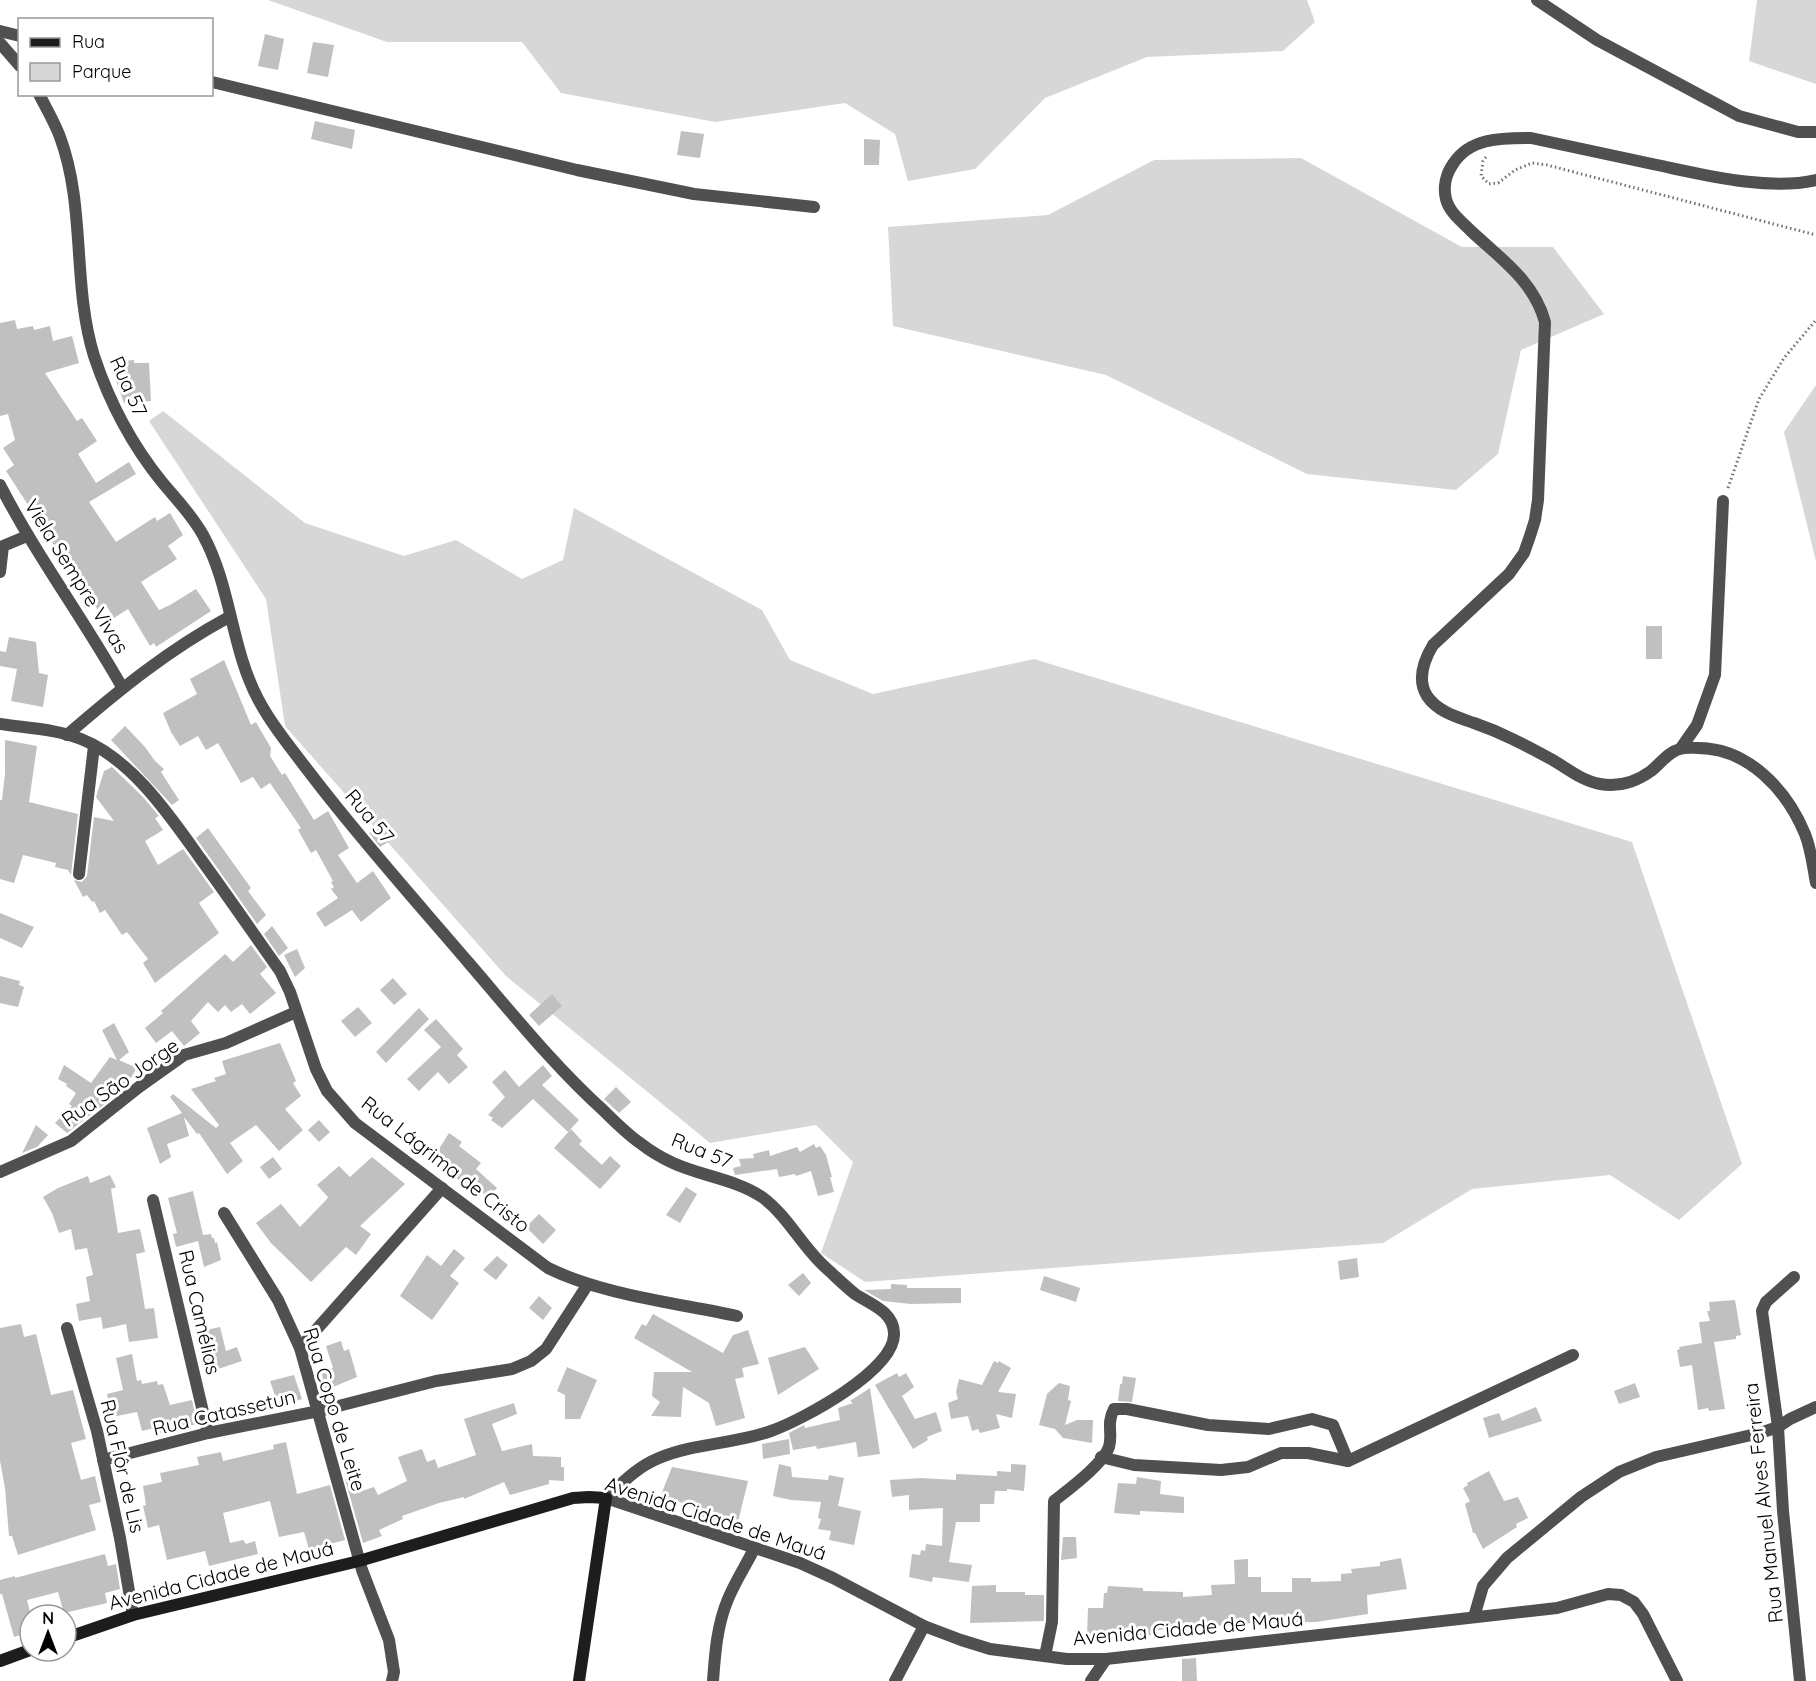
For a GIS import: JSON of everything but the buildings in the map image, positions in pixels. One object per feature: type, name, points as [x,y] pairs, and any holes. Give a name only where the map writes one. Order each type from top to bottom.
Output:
[{"type":"street","points":[[1537,0],[1597,40],[1739,116],[1798,132],[1816,132]]},
{"type":"street","points":[[0,31],[18,36]]},
{"type":"street","points":[[0,43],[18,64]]},
{"type":"street","points":[[213,82],[566,167],[682,192],[814,207]]},
{"type":"street","name":"Rua 57","points":[[40,96],[61,138],[69,169],[75,207],[85,315],[93,353],[105,386],[129,433],[147,461],[179,500],[206,541],[219,573],[229,616],[253,687],[275,727],[334,805],[563,1074],[638,1142],[674,1164],[723,1179],[758,1195],[775,1208],[815,1258],[855,1293],[879,1308],[890,1319],[894,1334],[891,1347],[882,1362],[858,1382],[811,1413],[772,1431],[731,1443],[678,1451],[658,1458],[638,1468],[606,1498]]},
{"type":"street","points":[[1723,501],[1715,675],[1697,725],[1681,748],[1670,754],[1651,771],[1635,780],[1620,784],[1599,784],[1580,777],[1505,733],[1444,713],[1428,697],[1422,671],[1433,645],[1509,574],[1524,553],[1535,520],[1545,322],[1532,290],[1455,215],[1446,200],[1447,173],[1457,157],[1482,141],[1531,138],[1726,178],[1769,183],[1798,183],[1816,180]]},
{"type":"street","name":"Viela Sempre Vivas","points":[[0,485],[27,536],[99,647],[122,687]]},
{"type":"street","points":[[0,572],[2,546],[27,536]]},
{"type":"street","points":[[66,735],[122,687],[159,660],[229,616]]},
{"type":"street","name":"Rua Lágrima de Cristo","points":[[0,724],[81,739],[114,759],[135,777],[166,811],[280,970],[290,992],[315,1069],[327,1091],[355,1123],[548,1268],[588,1284],[737,1316]]},
{"type":"street","points":[[79,874],[94,746]]},
{"type":"street","points":[[1681,748],[1719,750],[1737,757],[1754,767],[1783,794],[1806,837],[1816,883]]},
{"type":"street","name":"Rua São Jorge","points":[[0,1172],[71,1141],[184,1055],[226,1043],[296,1012]]},
{"type":"street","points":[[300,1348],[442,1188]]},
{"type":"street","name":"Rua Camélias","points":[[153,1200],[208,1433]]},
{"type":"street","name":"Rua Copo de Leite","points":[[224,1213],[278,1300],[300,1348],[359,1560],[389,1640],[394,1672],[392,1681]]},
{"type":"street","name":"Rua Manuel Alves Ferreira","points":[[1794,1276],[1766,1302],[1762,1311],[1778,1427],[1783,1511],[1800,1681]]},
{"type":"street","name":"Rua Catassetun","points":[[103,1460],[208,1433],[319,1411],[436,1382],[512,1369],[531,1360],[546,1349],[588,1284]]},
{"type":"street","name":"Rua Flôr de Lis","points":[[67,1328],[97,1431],[120,1538],[133,1616]]},
{"type":"street","points":[[1101,1457],[1134,1465],[1221,1470],[1248,1467],[1281,1453],[1308,1453],[1348,1461],[1573,1355]]},
{"type":"street","points":[[1474,1617],[1483,1586],[1507,1558],[1581,1497],[1620,1472],[1656,1457],[1760,1433],[1778,1427],[1816,1407]]},
{"type":"street","points":[[1045,1656],[1052,1622],[1054,1501],[1089,1473],[1109,1447],[1109,1419],[1114,1409],[1126,1409],[1209,1425],[1269,1429],[1312,1419],[1333,1425],[1348,1461]]},
{"type":"street","name":"Avenida Cidade de Mauá","points":[[78,1634],[133,1616],[359,1560],[573,1498],[589,1497],[606,1498],[800,1563],[924,1626],[990,1649],[1067,1659],[1106,1659],[1557,1608],[1608,1594],[1621,1595],[1634,1602],[1643,1614],[1677,1681]]},
{"type":"street","points":[[579,1681],[606,1498]]},
{"type":"street","points":[[713,1681],[720,1622],[728,1599],[754,1549]]},
{"type":"street","points":[[895,1681],[924,1626]]},
{"type":"street","points":[[0,1661],[18,1654]]},
{"type":"street","points":[[1094,1680],[1106,1659]]},
{"type":"path","points":[[1504,138],[1483,161],[1480,176],[1489,184],[1498,183],[1515,170],[1532,163],[1547,165],[1816,235]]},
{"type":"path","points":[[1723,501],[1759,399],[1784,358],[1816,320]]},
{"type":"green space","points":[[268,0],[1307,0],[1315,22],[1283,51],[1147,57],[1045,98],[975,169],[908,181],[895,134],[845,103],[715,122],[561,93],[522,42],[387,42]]},
{"type":"green space","points":[[1757,0],[1816,0],[1816,84],[1749,61]]},
{"type":"green space","points":[[1301,158],[1462,247],[1553,247],[1604,314],[1521,350],[1498,454],[1456,490],[1307,474],[1106,375],[893,326],[888,227],[1048,215],[1154,160]]},
{"type":"green space","points":[[1816,385],[1816,561],[1784,432]]},
{"type":"green space","points":[[163,411],[305,523],[404,556],[456,540],[522,579],[563,560],[574,508],[762,610],[790,660],[873,694],[1034,659],[1632,842],[1742,1164],[1679,1220],[1610,1175],[1472,1189],[1383,1243],[865,1282],[821,1253],[853,1162],[816,1125],[710,1143],[506,976],[285,726],[266,599],[149,421]]}]
